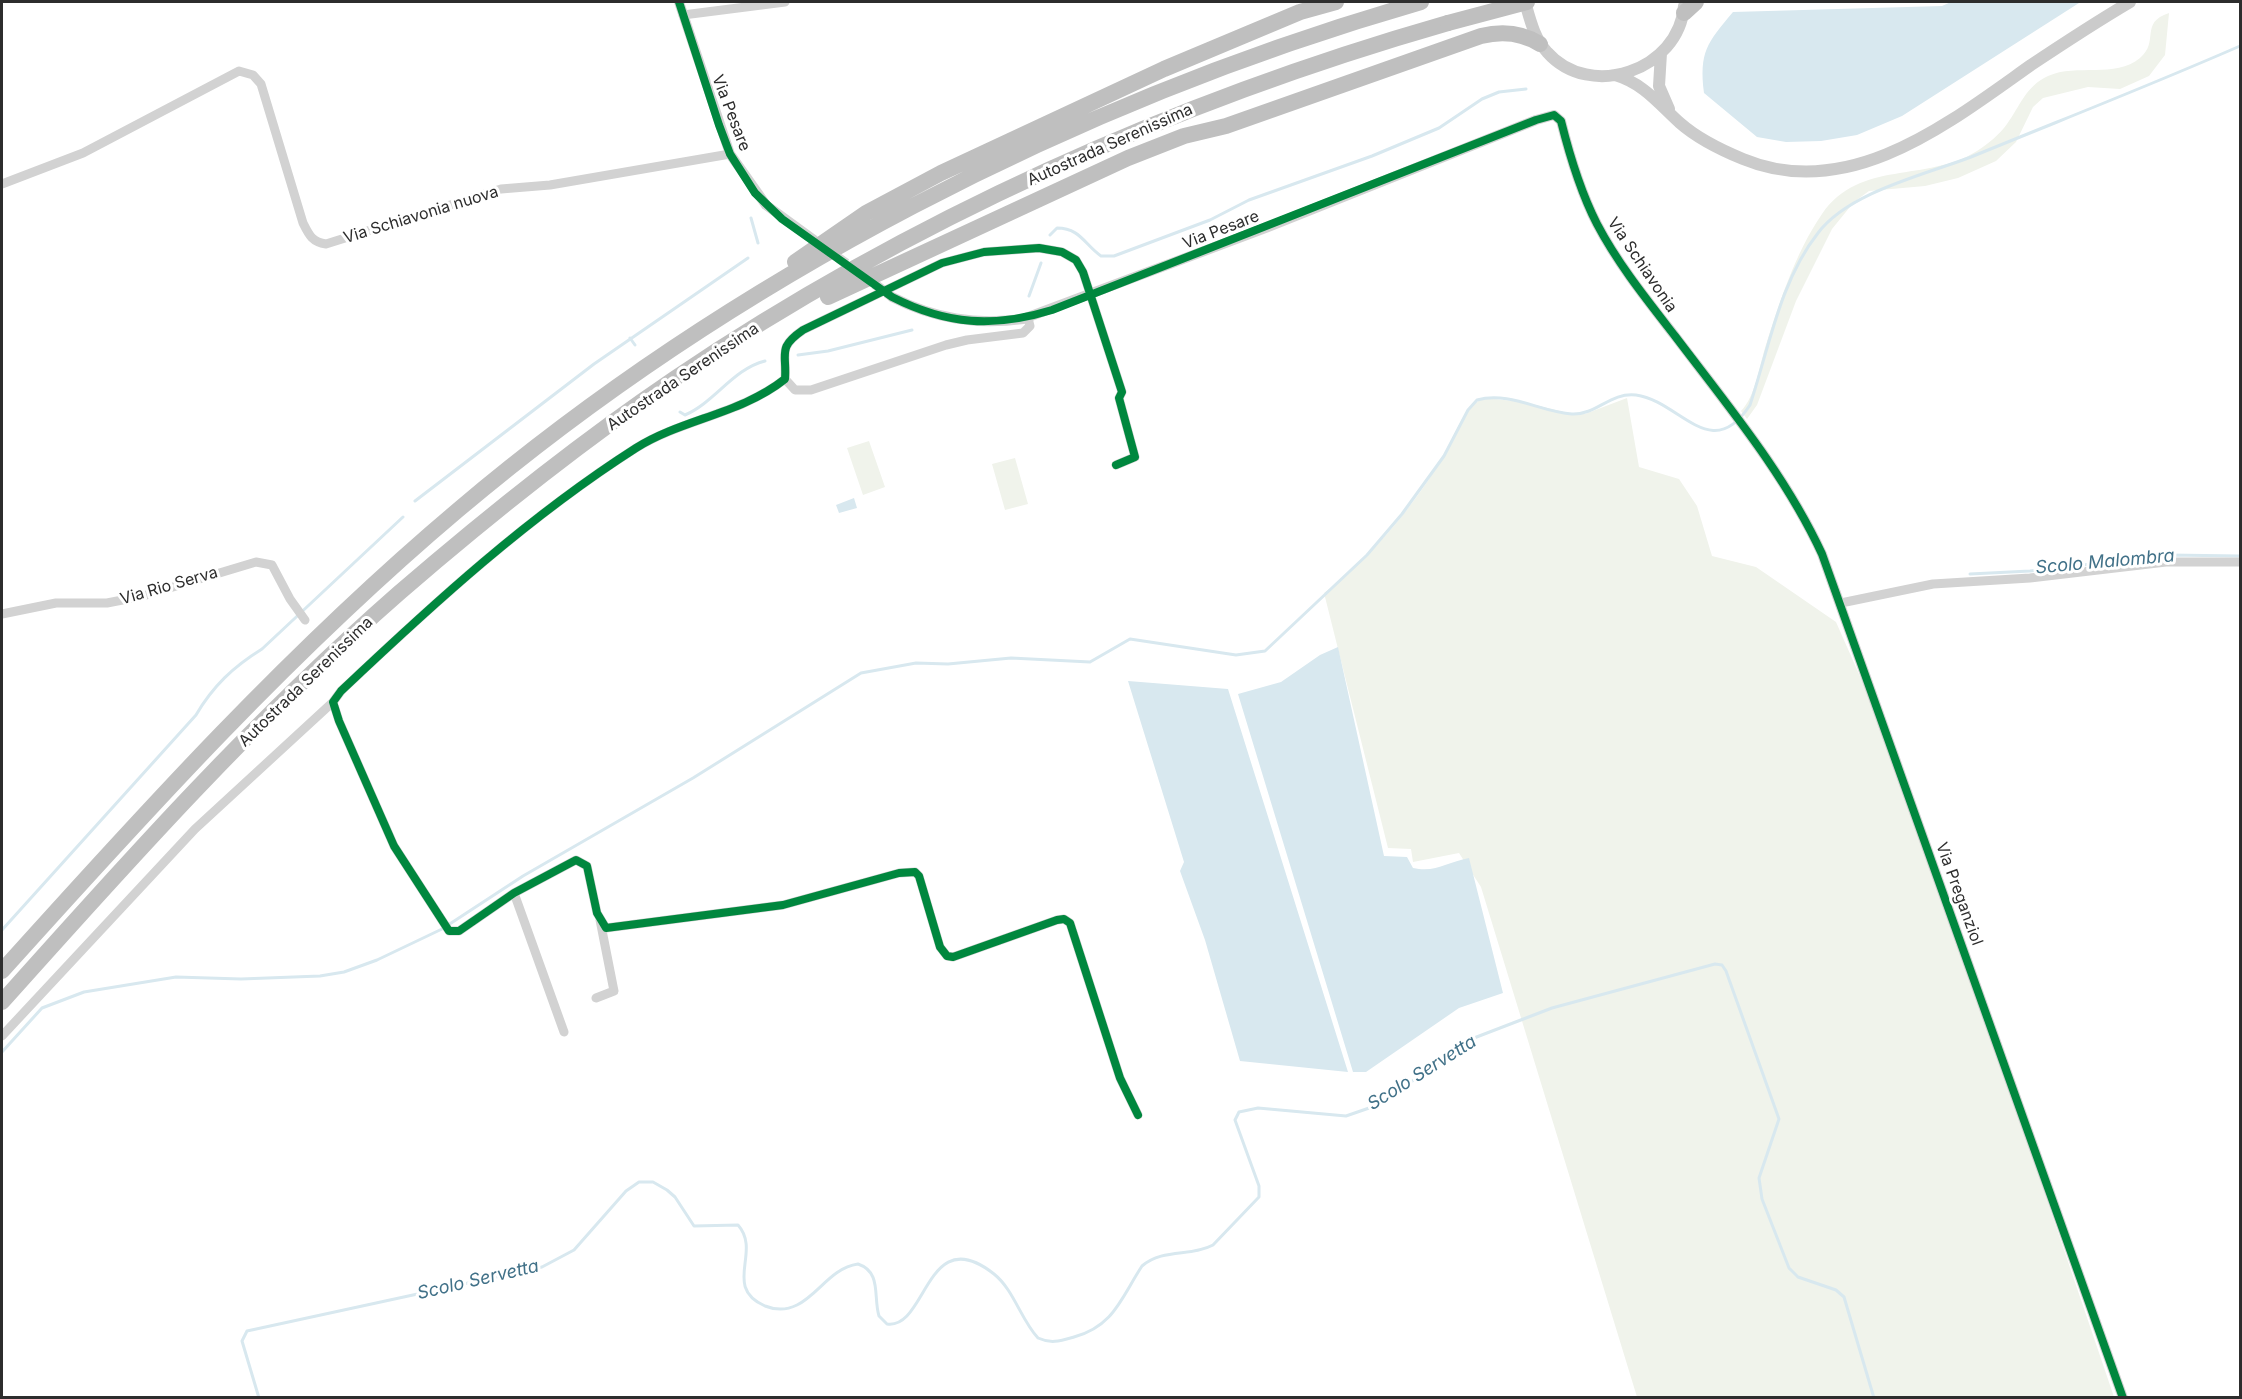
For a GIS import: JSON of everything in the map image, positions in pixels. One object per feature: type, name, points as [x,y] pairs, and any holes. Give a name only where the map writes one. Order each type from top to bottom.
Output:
[{"type":"highway","points":[[669,352],[696,326],[866,213],[941,173],[1164,69],[1300,12],[1336,2]]},
{"type":"highway","name":"Autostrada Serenissima","points":[[2,971],[122,838],[236,718],[332,624],[458,510],[588,409],[669,352],[768,289],[869,230],[971,177],[1085,123],[1260,54],[1349,22],[1421,2]]},
{"type":"highway","name":"Autostrada Serenissima","points":[[2,1002],[175,813],[359,630],[537,479],[671,381],[714,353],[880,256],[981,202],[1096,149],[1180,113],[1356,50],[1526,2]]},
{"type":"highway","points":[[1684,7],[1696,2]]},
{"type":"highway","points":[[714,353],[740,347],[805,308],[844,289],[1128,158],[1184,136],[1226,126],[1480,36],[1504,32],[1532,38],[1540,44]]},
{"type":"main road","points":[[1526,2],[1540,44],[1557,61],[1573,70],[1602,76],[1641,68],[1661,53],[1678,29],[1684,7]]},
{"type":"main road","points":[[1615,75],[1640,85],[1681,124],[1744,160],[1775,169],[1803,172],[1842,168],[1882,158],[1942,128],[2075,35],[2130,2]]},
{"type":"main road","points":[[1661,53],[1659,86],[1670,113]]},
{"type":"street","name":"Via Pesare","points":[[679,2],[730,154],[766,206],[814,240]]},
{"type":"street","points":[[683,15],[784,2]]},
{"type":"street","name":"Via Schiavonia nuova","points":[[2,184],[83,153],[239,71],[253,75],[261,84],[303,223],[310,237],[316,242],[326,244],[501,189],[550,185],[730,154]]},
{"type":"street","name":"Via Pesare","points":[[892,297],[911,306],[966,321],[990,323],[1028,318],[1536,120],[1554,116]]},
{"type":"street","name":"Via Schiavonia","points":[[1554,116],[1561,121],[1586,202],[1613,251],[1734,413]]},
{"type":"street","points":[[1028,318],[1030,326],[1023,333],[967,340],[811,390],[795,390],[785,380],[783,354],[790,339],[870,297],[957,259],[1039,248],[1062,252],[1076,260],[1093,294],[1122,392],[1119,398],[1135,457],[1116,465]]},
{"type":"street","points":[[2,1036],[195,830],[333,702],[341,691],[480,564],[591,478],[639,446],[745,402],[785,380]]},
{"type":"street","name":"Via Preganziol","points":[[1734,413],[1802,510],[1841,603],[2123,1398]]},
{"type":"street","name":"Via Rio Serva","points":[[2,614],[56,603],[107,603],[143,596],[256,562],[272,565],[304,618]]},
{"type":"street","points":[[1841,603],[1933,584],[2030,578],[2166,562],[2241,562]]},
{"type":"street","points":[[333,702],[393,846],[445,925],[452,932],[459,931],[561,866],[576,860],[582,861],[587,866],[614,991],[596,998]]},
{"type":"street","points":[[600,920],[606,928],[691,915],[783,905],[909,871],[919,876],[940,947],[947,956],[953,957],[1043,923],[1064,919],[1075,932],[1120,1078],[1138,1115]]},
{"type":"street","points":[[514,894],[564,1032]]},
{"type":"shaded area","points":[[1951,2],[2096,2],[2079,3],[1902,116],[1857,135],[1821,141],[1786,142],[1757,137],[1704,93],[1703,67],[1707,49],[1711,40],[1733,12],[1942,6]]},
{"type":"shaded area","points":[[2169,13],[2165,55],[2149,76],[2120,89],[2088,87],[2043,98],[2033,107],[2016,142],[1996,161],[1958,178],[1925,186],[1869,191],[1854,202],[1832,229],[1796,301],[1757,405],[1747,419],[1741,411],[1753,390],[1789,279],[1812,229],[1837,197],[1855,185],[1874,178],[1937,167],[1957,161],[1977,151],[2001,131],[2024,97],[2040,80],[2059,72],[2119,68],[2130,64],[2146,52],[2155,22]]},
{"type":"shaded area","points":[[1485,398],[1523,402],[1572,414],[1585,414],[1627,398],[1639,467],[1679,479],[1697,506],[1712,556],[1756,567],[1836,622],[1900,767],[2114,1397],[1637,1397],[1481,887],[1459,853],[1413,862],[1411,849],[1388,848],[1324,593],[1358,565],[1407,510],[1445,453],[1461,421],[1471,407]]},
{"type":"shaded area","points":[[869,441],[885,487],[863,495],[847,448]]},
{"type":"shaded area","points":[[1015,458],[1028,504],[1005,510],[992,464]]},
{"type":"shaded area","points":[[854,498],[857,508],[839,513],[836,505]]},
{"type":"shaded area","points":[[1338,647],[1384,856],[1407,857],[1413,868],[1421,869],[1435,868],[1469,858],[1503,993],[1459,1008],[1366,1072],[1353,1072],[1238,694],[1281,682],[1320,655]]},
{"type":"shaded area","points":[[1128,681],[1228,689],[1348,1072],[1240,1061],[1205,940],[1180,871],[1184,862]]},
{"type":"waterway","points":[[2,1052],[42,1008],[84,992],[176,977],[241,979],[320,976],[344,972],[377,960],[442,929],[523,876],[693,778],[861,673],[916,663],[948,664],[1011,658],[1090,662],[1130,639],[1236,655],[1265,651],[1367,555],[1402,514],[1444,456],[1468,410],[1477,400],[1501,398],[1572,414],[1589,411],[1619,397],[1636,395],[1652,400],[1695,425],[1708,430],[1722,430],[1736,422],[1750,405],[1785,293],[1805,252],[1818,233],[1848,206],[1888,186],[1971,157],[2240,46]]},
{"type":"waterway","points":[[1050,235],[1057,228],[1065,229],[1077,234],[1101,256],[1114,256],[1210,220],[1249,200],[1372,156],[1439,128],[1482,99],[1499,92],[1526,89]]},
{"type":"waterway","points":[[751,218],[758,243]]},
{"type":"waterway","points":[[415,501],[594,364],[748,258]]},
{"type":"waterway","points":[[1029,296],[1041,263]]},
{"type":"waterway","points":[[798,355],[828,351],[912,330]]},
{"type":"waterway","points":[[630,338],[635,345]]},
{"type":"waterway","points":[[680,412],[685,415],[696,409],[743,371],[765,361]]},
{"type":"waterway","points":[[2,930],[196,715],[224,678],[262,649],[403,517]]},
{"type":"waterway","name":"Scolo Malombra","points":[[1970,574],[2030,571],[2169,555],[2240,556]]},
{"type":"waterway","name":"Scolo Servetta","points":[[259,1398],[242,1341],[247,1331],[542,1267],[574,1250],[626,1191],[639,1182],[653,1182],[667,1190],[675,1197],[694,1226],[738,1225],[744,1235],[746,1246],[744,1279],[746,1289],[752,1298],[765,1306],[781,1309],[797,1305],[840,1271],[858,1264],[866,1268],[874,1279],[879,1316],[887,1324],[900,1321],[911,1311],[941,1268],[954,1260],[972,1261],[1001,1281],[1038,1338],[1060,1341],[1074,1337],[1099,1326],[1108,1318],[1122,1300],[1142,1266],[1159,1257],[1196,1251],[1213,1245],[1259,1197],[1259,1186],[1235,1120],[1239,1112],[1258,1108],[1346,1116],[1372,1107],[1474,1038],[1552,1008],[1715,964],[1722,965],[1726,971],[1779,1119],[1759,1178],[1762,1199],[1789,1268],[1798,1277],[1836,1290],[1844,1297],[1874,1398]]},
{"type":"tunnel","points":[[826,249],[891,296]]},
{"type":"cycle path","points":[[679,2],[730,154],[755,193],[782,219],[892,297],[932,313],[971,321],[1010,320],[1052,310],[1536,120],[1554,115],[1561,121],[1581,186],[1605,239],[1633,282],[1773,468],[1822,554],[2123,1398]]},
{"type":"cycle path","points":[[1116,465],[1135,457],[1119,398],[1122,392],[1083,272],[1076,260],[1062,252],[1039,248],[984,252],[942,263],[803,330],[786,347],[785,379],[768,391],[731,409],[654,438],[557,503],[483,562],[376,658],[341,691],[333,702],[339,721],[394,846],[449,931],[459,931],[514,893],[576,860],[587,866],[597,913],[606,928],[783,905],[899,873],[915,872],[919,876],[940,947],[947,956],[953,957],[1057,920],[1064,919],[1070,923],[1120,1078],[1138,1115]]}]
